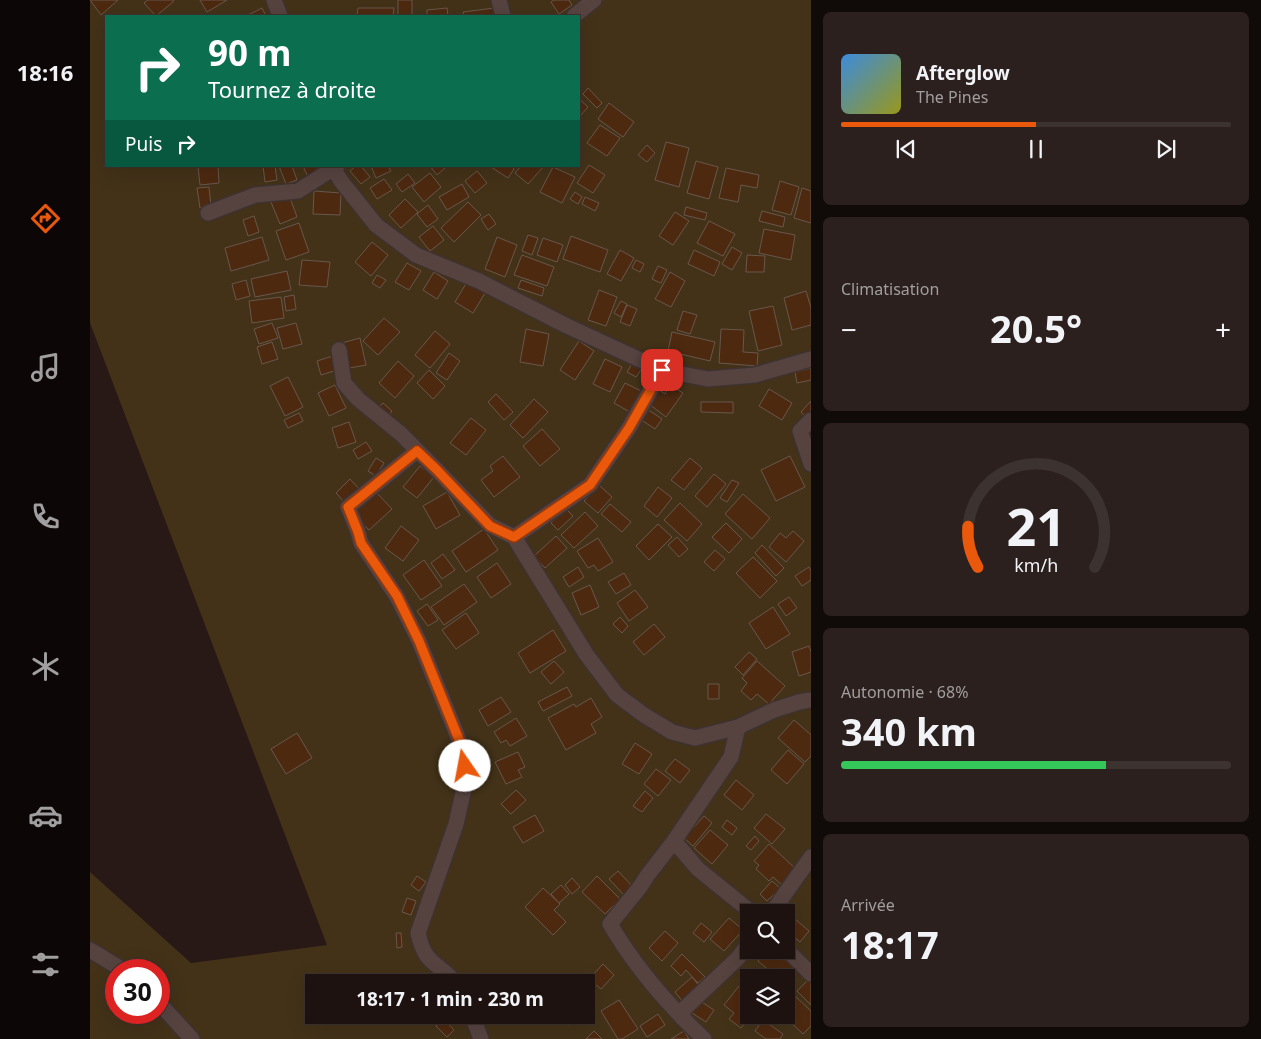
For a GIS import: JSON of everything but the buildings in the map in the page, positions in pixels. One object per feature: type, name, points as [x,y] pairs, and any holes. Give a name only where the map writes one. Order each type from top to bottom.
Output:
[{"type":"street","points":[[274,0],[280,15]]},
{"type":"street","points":[[499,0],[503,15]]},
{"type":"street","points":[[575,15],[594,0]]},
{"type":"street","points":[[208,213],[254,195],[298,191],[334,167],[376,225],[416,256],[479,282],[567,326],[662,370],[708,379],[755,375],[811,359]]},
{"type":"street","points":[[338,350],[344,383],[358,399],[401,434],[490,526],[514,537],[586,654],[617,695],[644,715],[672,732],[695,738],[738,727],[774,710],[810,702]]},
{"type":"street","points":[[514,537],[590,485],[629,428],[662,370]]},
{"type":"street","points":[[811,420],[800,431],[811,464]]},
{"type":"street","points":[[417,451],[348,507],[361,543],[397,596],[419,641],[464,752],[466,780],[456,824],[418,933],[422,947],[430,961],[445,974]]},
{"type":"street","points":[[704,1039],[682,1018],[623,945],[610,924],[674,841],[731,757],[738,727]]},
{"type":"street","points":[[674,841],[698,869],[741,904]]},
{"type":"street","points":[[778,904],[811,857]]},
{"type":"street","points":[[90,950],[105,959]]},
{"type":"street","points":[[682,1018],[684,1009],[740,955]]},
{"type":"street","points":[[795,959],[811,974]]},
{"type":"street","points":[[170,1015],[192,1039]]},
{"type":"street","points":[[475,1024],[481,1039]]},
{"type":"shaded area","points":[[90,0],[811,0],[811,1039],[90,1039],[90,872],[191,963],[327,945],[90,323]]},
{"type":"route","points":[[465,766],[464,752],[419,641],[397,596],[361,543],[348,507],[417,451],[490,526],[514,537],[590,485],[629,428],[662,370]]}]
